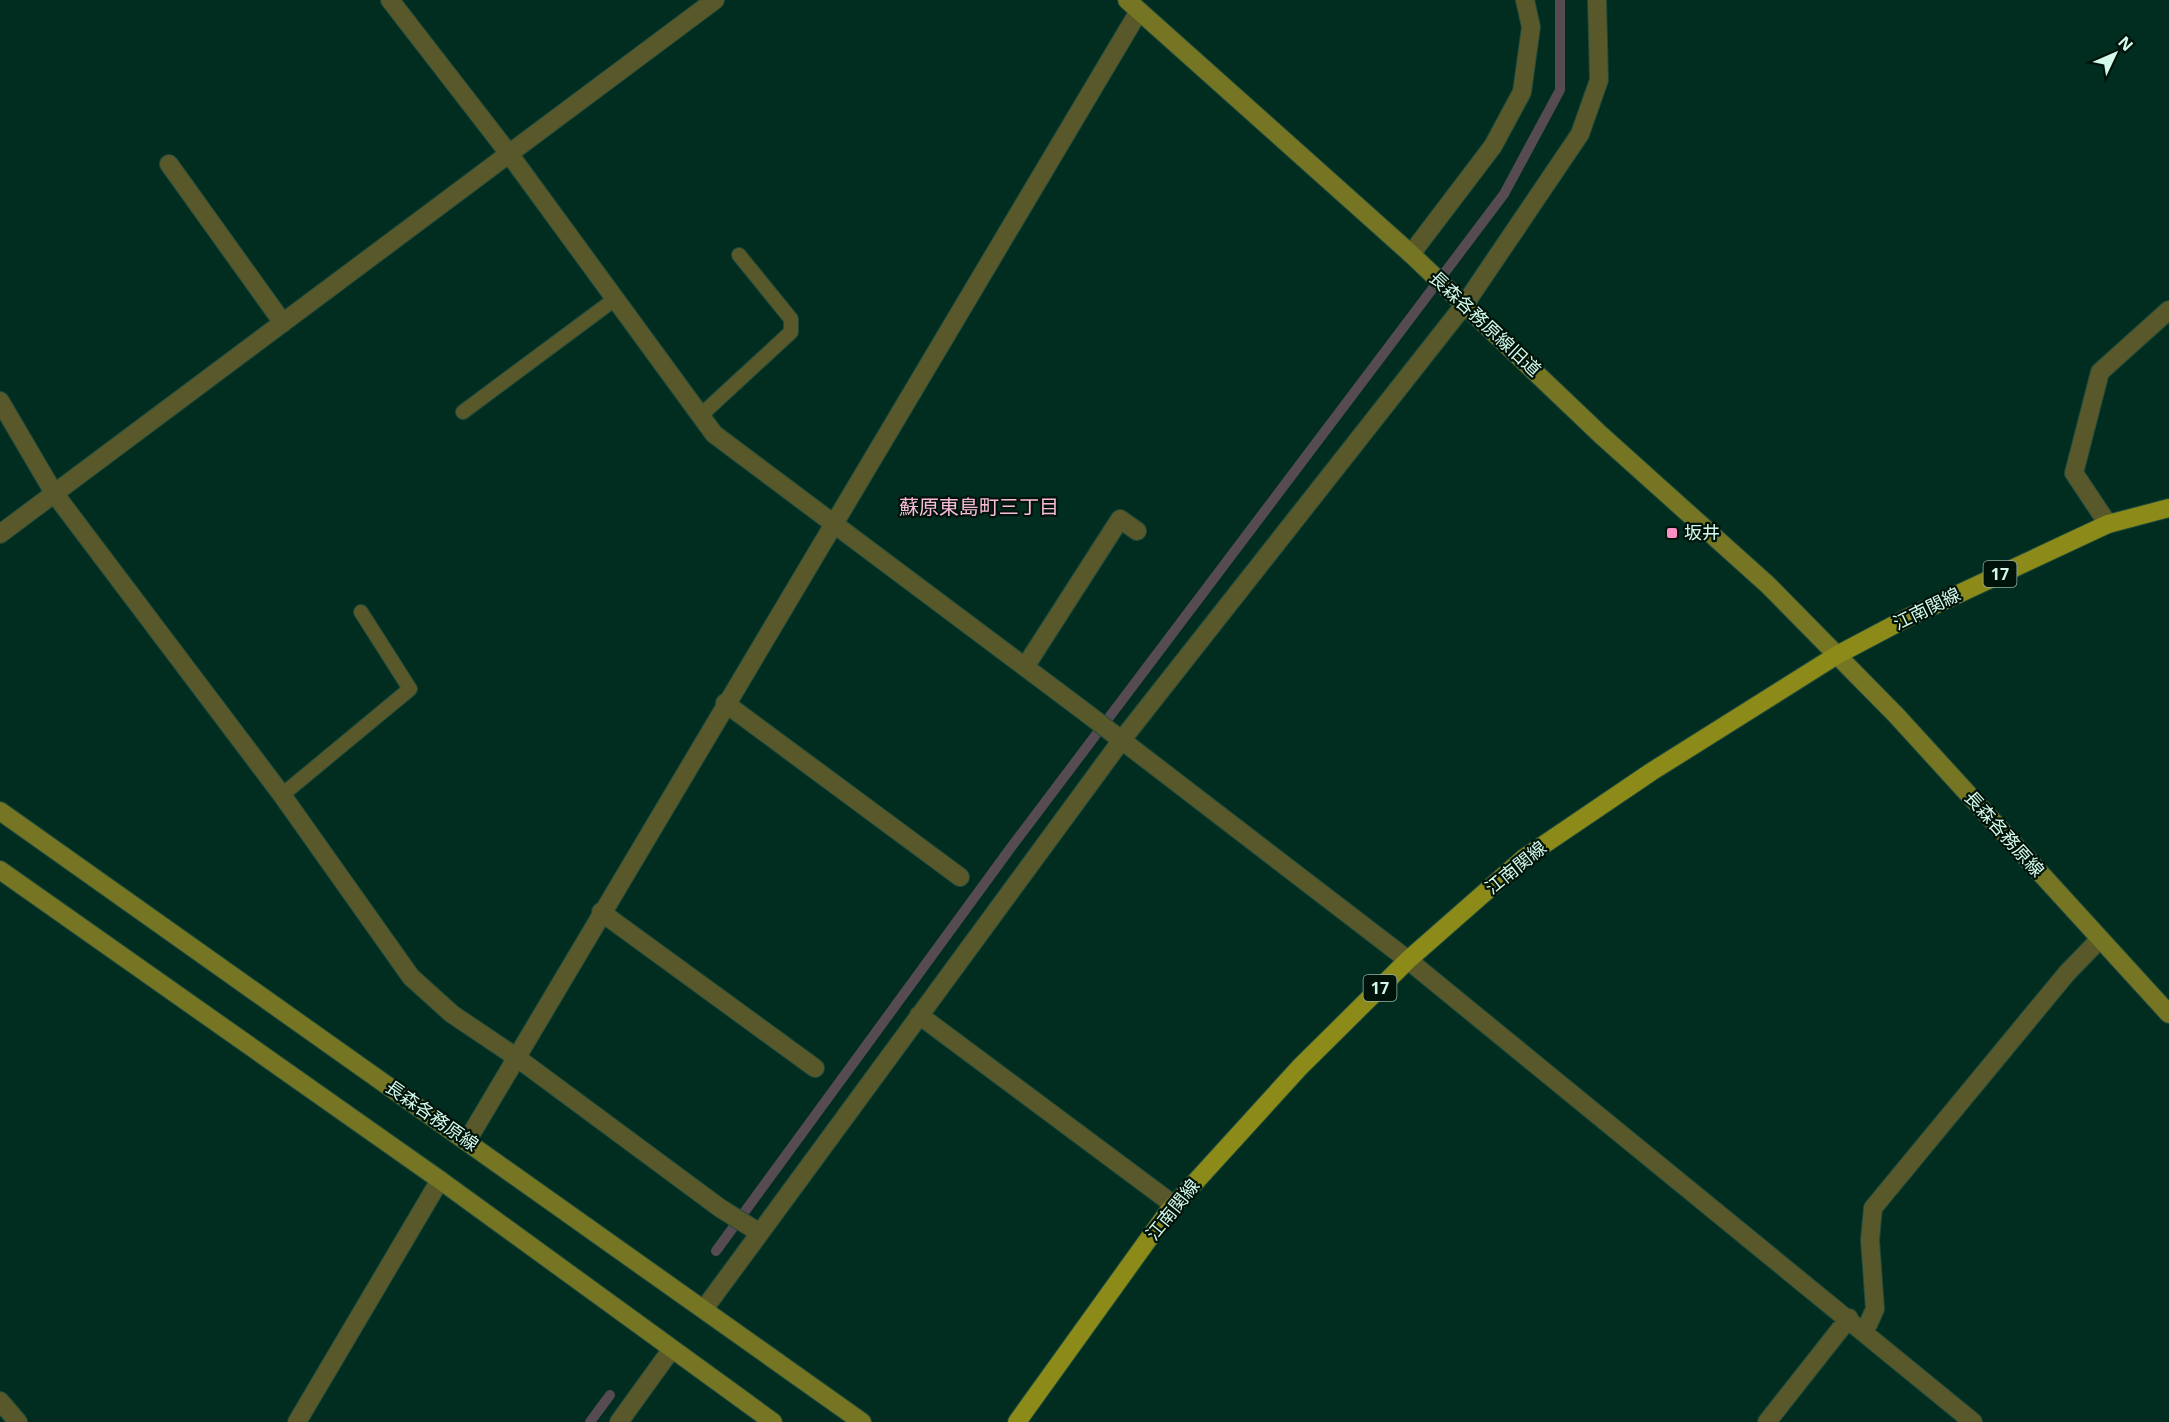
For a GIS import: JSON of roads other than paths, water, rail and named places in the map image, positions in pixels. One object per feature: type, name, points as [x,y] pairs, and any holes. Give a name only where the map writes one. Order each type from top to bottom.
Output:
[{"type":"main road","name":"長森各務原線旧道","points":[[1133,5],[1417,260],[1601,435],[1768,585],[1838,655]]},
{"type":"main road","name":"江南関線","points":[[1017,1422],[1174,1205],[1300,1067],[1408,960],[1524,858],[1652,772],[1838,655],[1906,618],[2108,524],[2169,508]]},
{"type":"main road","name":"長森各務原線","points":[[1838,655],[2169,1014]]},
{"type":"main road","name":"長森各務原線","points":[[0,811],[862,1422]]},
{"type":"main road","points":[[0,870],[440,1180],[773,1422]]},
{"type":"street","points":[[390,0],[510,155],[714,434],[1085,712],[1408,960],[1865,1331],[1973,1422]]},
{"type":"street","points":[[0,534],[715,0]]},
{"type":"street","points":[[1417,260],[1493,146],[1521,92],[1531,27],[1525,0]]},
{"type":"street","points":[[704,1309],[757,1232],[920,1016],[1118,738],[1460,300],[1580,134],[1599,80],[1597,0]]},
{"type":"street","points":[[467,1141],[832,523],[1133,5]]},
{"type":"street","points":[[170,164],[283,323]]},
{"type":"street","points":[[2108,524],[2074,473],[2100,372],[2169,310]]},
{"type":"street","points":[[0,401],[54,493],[282,795],[411,977],[452,1014],[516,1057],[720,1208],[757,1232]]},
{"type":"street","points":[[1025,667],[1120,519],[1137,531]]},
{"type":"street","points":[[725,703],[960,877]]},
{"type":"street","points":[[601,912],[815,1068]]},
{"type":"street","points":[[1865,1331],[1875,1309],[1870,1240],[1873,1208],[2067,973],[2100,939]]},
{"type":"street","points":[[920,1016],[1174,1205]]},
{"type":"street","points":[[297,1422],[440,1180]]},
{"type":"street","points":[[1767,1422],[1849,1318]]},
{"type":"street","points":[[619,1422],[671,1350]]},
{"type":"street","points":[[0,1401],[18,1422]]},
{"type":"lane","points":[[700,416],[791,332],[791,320],[739,255]]},
{"type":"lane","points":[[463,412],[615,299]]},
{"type":"lane","points":[[282,795],[410,689],[361,612]]},
{"type":"waterway","points":[[716,1251],[1012,846],[1504,194],[1560,90],[1560,0]]},
{"type":"waterway","points":[[590,1422],[610,1395]]},
{"type":"place","name":"坂井","points":[[1672,533]]},
{"type":"district","name":"蘇原東島町三丁目","points":[[979,507]]}]
